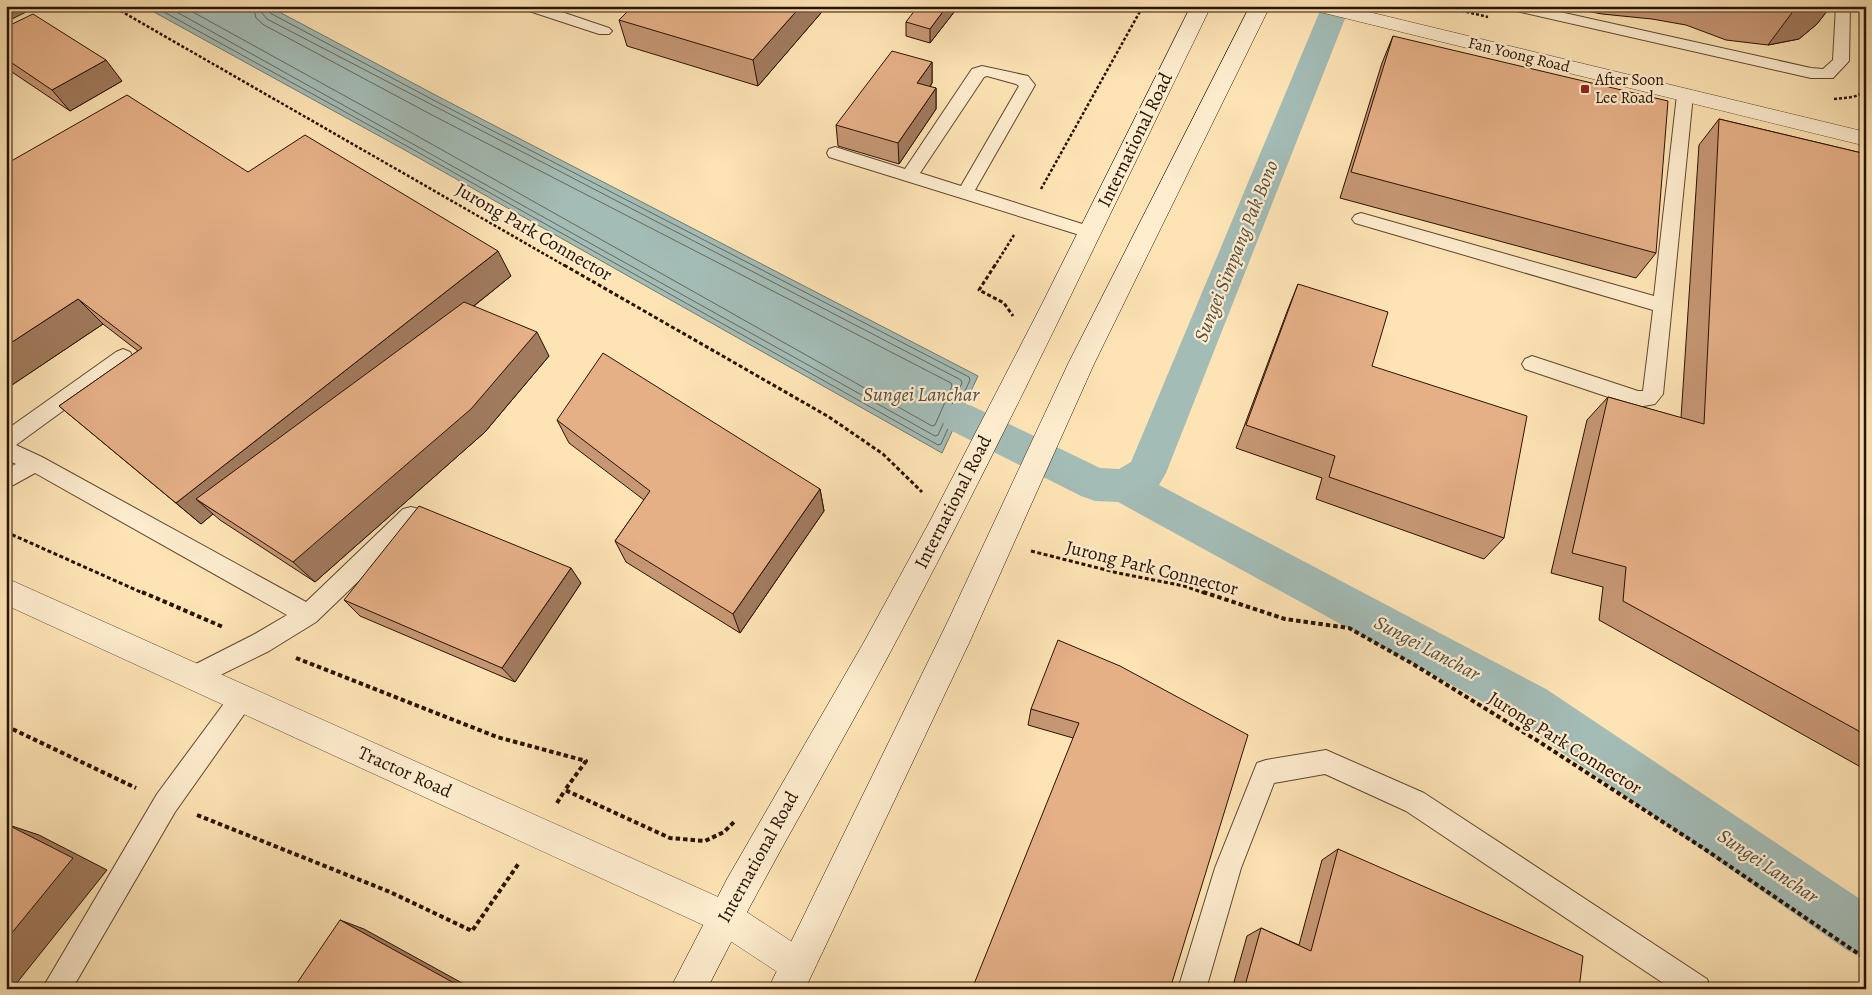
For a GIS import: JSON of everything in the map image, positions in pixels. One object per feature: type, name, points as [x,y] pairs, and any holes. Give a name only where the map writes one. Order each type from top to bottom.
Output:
[{"type":"main road","name":"International Road","points":[[688,989],[724,917],[899,606],[1038,336],[1201,6]]},
{"type":"main road","points":[[792,977],[959,631],[1082,364],[1260,6]]},
{"type":"main road","name":"Fan Yoong Road","points":[[1319,6],[1866,139]]},
{"type":"main road","name":"Tractor Road","points":[[6,591],[724,917],[792,977]]},
{"type":"lane","points":[[528,6],[604,31]]},
{"type":"lane","points":[[1512,6],[1802,71],[1827,74],[1841,61],[1843,6]]},
{"type":"lane","points":[[909,176],[978,73],[987,71],[1022,80],[1027,85],[1026,89],[965,193]]},
{"type":"lane","points":[[1532,364],[1638,399],[1648,398],[1653,394],[1685,95]]},
{"type":"lane","points":[[835,153],[1089,232]]},
{"type":"lane","points":[[1361,220],[1663,306]]},
{"type":"lane","points":[[6,441],[123,357]]},
{"type":"lane","points":[[6,450],[35,462],[308,615]]},
{"type":"lane","points":[[6,480],[35,462]]},
{"type":"lane","points":[[194,676],[261,643],[308,615],[411,516]]},
{"type":"lane","points":[[56,989],[166,803],[242,698]]},
{"type":"lane","points":[[1192,989],[1228,868],[1266,772],[1326,762],[1415,802],[1697,989]]},
{"type":"path","name":"Jurong Park Connector","points":[[112,6],[829,417],[866,440],[883,454],[922,493]]},
{"type":"path","points":[[1013,321],[1012,310],[1008,306],[979,290],[1028,213],[1143,6]]},
{"type":"path","points":[[6,532],[261,643],[497,737],[586,761],[566,790],[670,838],[705,841],[724,832],[739,818]]},
{"type":"path","name":"Jurong Park Connector","points":[[1023,549],[1118,573],[1184,586],[1285,619],[1349,628],[1413,664],[1538,741],[1704,848],[1866,959]]},
{"type":"path","points":[[6,726],[166,803],[390,892],[472,931],[517,866]]},
{"type":"water","name":"Sungei Lanchar","points":[[143,6],[268,6],[441,98],[978,376],[942,453],[403,149]]},
{"type":"building","points":[[633,6],[801,6],[753,60],[619,20]]},
{"type":"building","points":[[918,6],[947,6],[930,29],[906,22]]},
{"type":"building","points":[[33,14],[106,60],[52,90],[6,59],[6,27]]},
{"type":"building","points":[[1393,36],[1668,101],[1656,253],[1351,172]]},
{"type":"building","points":[[892,51],[932,62],[917,83],[936,88],[898,143],[836,125]]},
{"type":"building","points":[[127,95],[248,172],[305,135],[498,251],[176,503],[59,406],[142,348],[78,299],[6,346],[6,164]]},
{"type":"building","points":[[1719,119],[1866,154],[1866,735],[1623,601],[1626,567],[1572,553],[1608,397],[1704,424]]},
{"type":"building","points":[[1298,284],[1388,312],[1372,366],[1527,416],[1504,538],[1329,477],[1335,456],[1246,425]]},
{"type":"building","points":[[464,302],[537,332],[471,409],[293,562],[196,499]]},
{"type":"building","points":[[603,353],[820,489],[733,614],[615,541],[650,491],[557,420]]},
{"type":"building","points":[[419,506],[571,568],[502,668],[344,600]]},
{"type":"building","points":[[1058,640],[1120,666],[1248,735],[1170,989],[972,989],[1079,723],[1031,709]]},
{"type":"building","points":[[6,824],[73,858],[6,940]]},
{"type":"building","points":[[1338,849],[1583,956],[1579,989],[1244,989],[1261,928],[1311,951]]},
{"type":"building","points":[[340,920],[463,988],[463,989],[293,989]]},
{"type":"waterway","name":"Sungei Simpang Pak Bono","points":[[1124,486],[1146,473],[1336,6]]},
{"type":"waterway","name":"Sungei Lanchar","points":[[959,417],[1095,484],[1124,486]]},
{"type":"waterway","name":"Sungei Lanchar","points":[[1124,486],[1530,704],[1866,933]]},
{"type":"place","name":"After Soon Lee Road","points":[[1585,89]]}]
